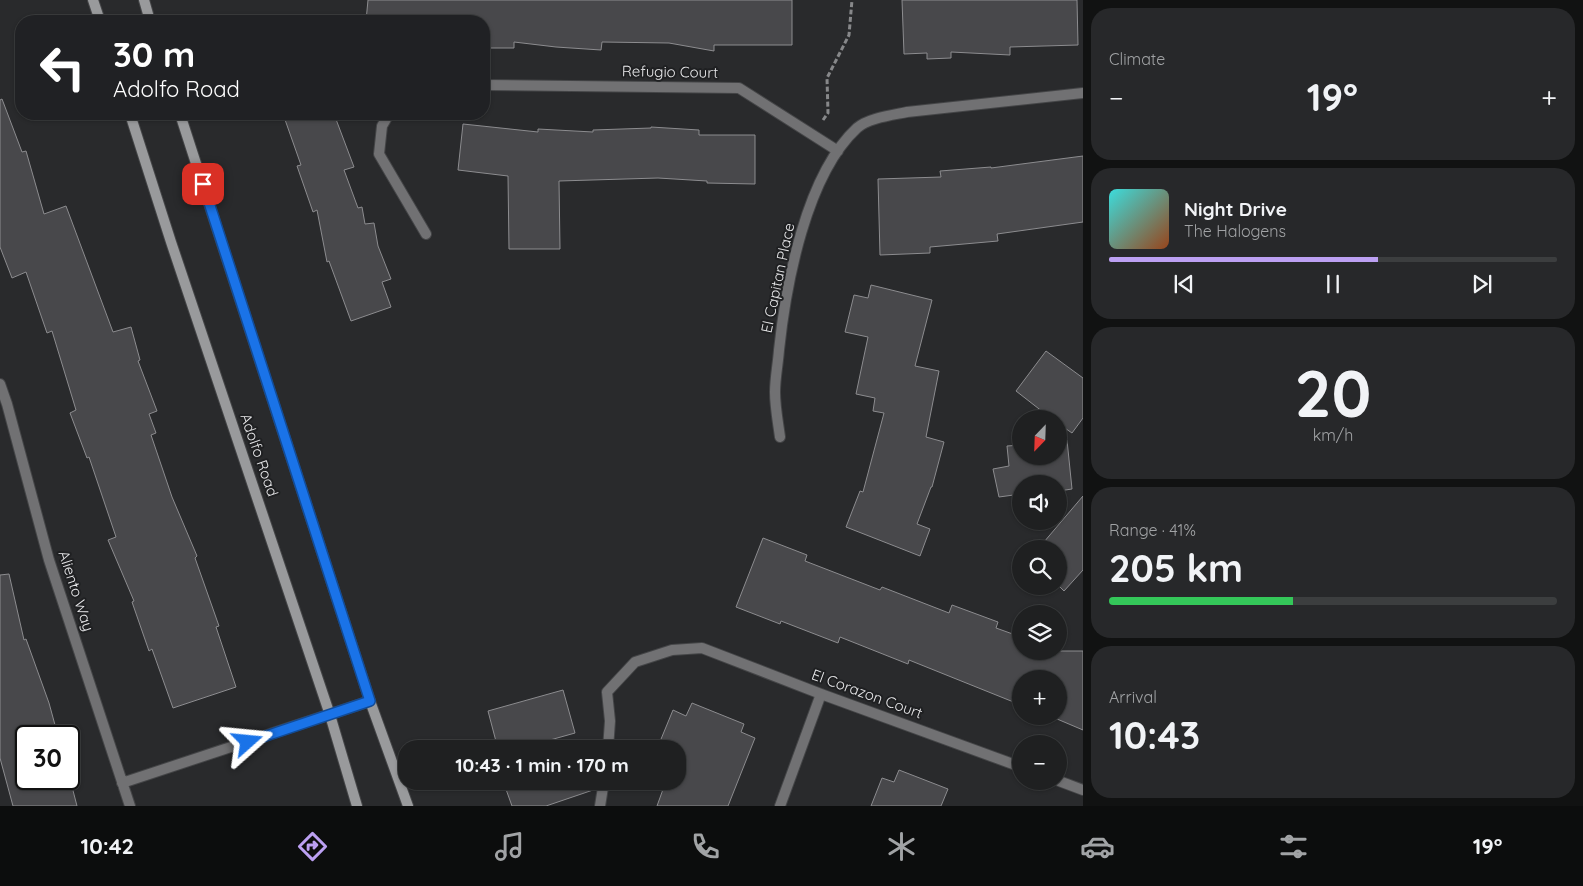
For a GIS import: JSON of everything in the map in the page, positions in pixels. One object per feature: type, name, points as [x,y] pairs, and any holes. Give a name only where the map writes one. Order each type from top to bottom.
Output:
[{"type":"main road","points":[[93,0],[98,15]]},
{"type":"main road","points":[[144,0],[148,15]]},
{"type":"main road","name":"Adolfo Road","points":[[132,120],[330,715],[356,806]]},
{"type":"main road","name":"Adolfo Road","points":[[182,120],[370,701],[408,806]]},
{"type":"street","name":"Refugio Court","points":[[490,85],[739,88],[838,151]]},
{"type":"street","name":"El Capitan Place","points":[[780,437],[775,393],[781,331],[790,279],[804,223],[820,182],[838,151],[858,127],[880,118],[907,112],[1083,93]]},
{"type":"street","points":[[386,120],[382,126],[378,154],[426,234]]},
{"type":"street","name":"Aliento Way","points":[[0,384],[8,404],[49,560],[130,806]]},
{"type":"street","name":"El Corazon Court","points":[[609,740],[610,721],[607,692],[635,662],[672,650],[702,648],[1012,764]]},
{"type":"street","points":[[780,806],[821,694]]},
{"type":"street","points":[[122,782],[370,701]]},
{"type":"street","points":[[1067,784],[1083,790]]},
{"type":"street","points":[[600,806],[603,790]]},
{"type":"path","points":[[814,136],[828,113],[827,78],[849,35],[852,0]]},
{"type":"building","points":[[368,0],[792,0],[792,45],[714,45],[714,51],[669,43],[602,42],[601,50],[514,42],[514,48],[490,48],[490,15],[367,15]]},
{"type":"building","points":[[902,0],[1077,0],[1078,45],[1010,47],[1010,55],[951,52],[951,58],[927,59],[927,53],[904,54]]},
{"type":"building","points":[[2,99],[22,152],[26,151],[44,214],[66,206],[113,332],[131,327],[140,360],[138,361],[157,411],[149,414],[156,433],[151,435],[172,497],[197,556],[195,558],[219,626],[216,627],[236,687],[173,708],[152,649],[149,651],[132,602],[134,601],[108,540],[116,537],[89,457],[87,458],[70,413],[76,410],[52,331],[47,333],[26,272],[12,278],[0,247],[0,100]]},
{"type":"building","points":[[285,120],[336,120],[354,167],[344,170],[358,208],[362,207],[365,224],[374,223],[378,246],[391,279],[382,282],[391,307],[351,321],[329,261],[327,262],[317,210],[313,212],[297,166],[301,165]]},
{"type":"building","points":[[463,124],[538,132],[538,129],[593,132],[593,130],[651,127],[699,130],[699,135],[755,135],[755,184],[707,183],[707,181],[658,178],[559,181],[560,249],[509,249],[508,176],[458,170]]},
{"type":"building","points":[[1083,156],[1083,222],[997,234],[998,241],[930,247],[930,253],[880,255],[878,179],[941,177],[940,171],[991,168]]},
{"type":"building","points":[[871,285],[932,300],[915,366],[939,371],[926,437],[944,442],[932,487],[917,524],[930,529],[920,556],[846,527],[860,491],[863,492],[884,413],[873,411],[875,398],[856,394],[868,337],[845,332],[854,295],[868,298]]},
{"type":"building","points":[[1046,351],[1083,378],[1083,418],[1072,433],[1068,430],[1068,410],[1040,410],[1016,391]]},
{"type":"building","points":[[1007,446],[1012,446],[1012,465],[1068,465],[1068,450],[1072,489],[1067,490],[1067,475],[1012,475],[1012,495],[999,497],[993,469],[1009,466]]},
{"type":"building","points":[[1083,496],[1083,570],[1067,588],[1067,540],[1046,540],[1054,530],[1067,530],[1067,515]]},
{"type":"building","points":[[763,538],[807,555],[805,561],[880,590],[882,587],[949,613],[952,605],[998,622],[996,628],[1012,634],[1012,660],[1067,660],[1067,651],[1083,651],[1083,730],[1067,723],[1067,670],[1012,670],[1012,701],[909,660],[908,664],[840,637],[838,643],[781,621],[780,624],[736,607]]},
{"type":"building","points":[[9,574],[24,640],[26,639],[55,725],[15,725],[15,790],[73,790],[77,806],[13,806],[0,758],[0,575]]},
{"type":"building","points":[[563,690],[575,733],[550,740],[496,740],[488,711]]},
{"type":"building","points":[[692,703],[744,724],[741,732],[755,738],[728,806],[657,806],[663,790],[686,790],[686,740],[661,740],[673,710],[686,716]]},
{"type":"building","points":[[899,770],[948,789],[941,806],[871,806],[882,778],[894,782]]},
{"type":"building","points":[[506,790],[593,790],[546,806],[512,806]]},
{"type":"route","points":[[203,184],[370,701],[248,742]]}]
